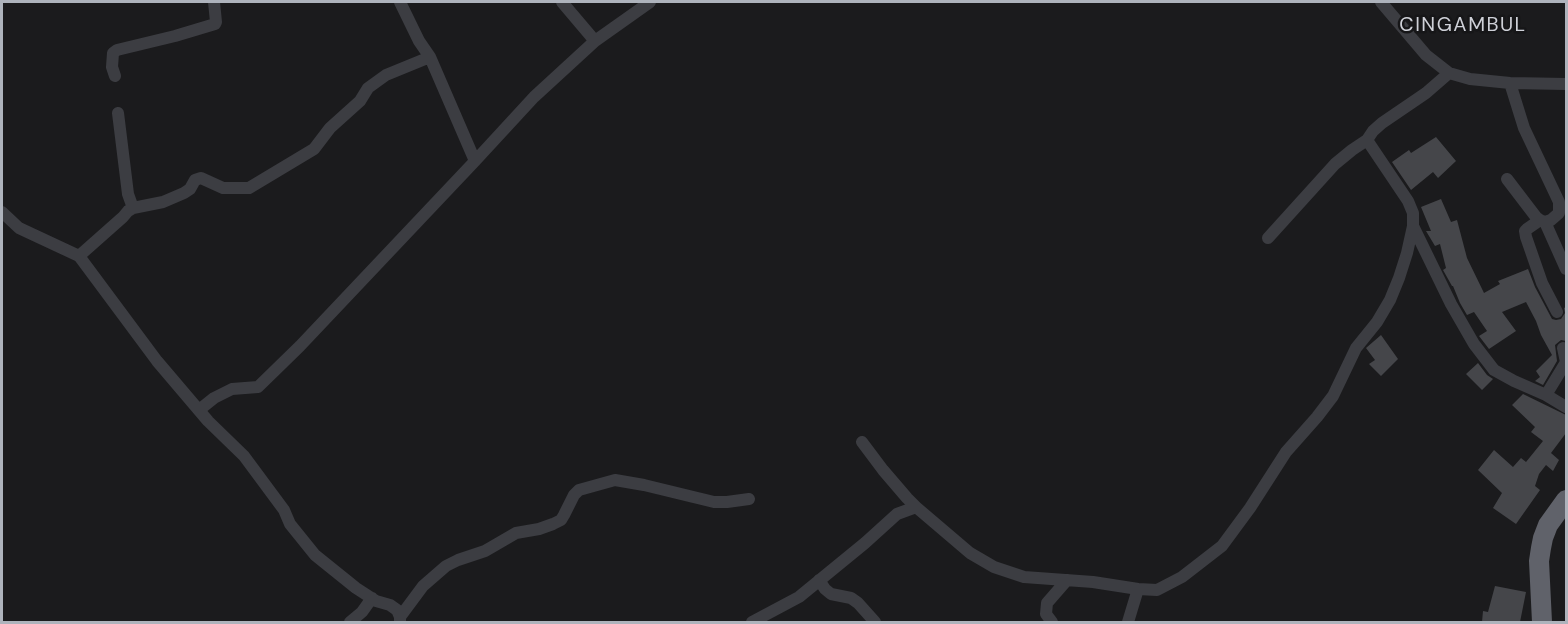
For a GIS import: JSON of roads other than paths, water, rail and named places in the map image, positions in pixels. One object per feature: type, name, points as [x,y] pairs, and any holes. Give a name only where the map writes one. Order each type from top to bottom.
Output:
[{"type":"highway","points":[[1542,622],[1540,548],[1548,525],[1566,500]]},
{"type":"street","points":[[115,76],[112,55],[117,50],[215,24],[214,2]]},
{"type":"street","points":[[400,2],[419,41],[430,57],[475,162]]},
{"type":"street","points":[[562,2],[595,41]]},
{"type":"street","points":[[199,410],[214,398],[232,389],[258,387],[300,346],[534,97],[595,41],[650,2]]},
{"type":"street","points":[[1380,2],[1426,55],[1449,73],[1470,80],[1566,84]]},
{"type":"street","points":[[79,256],[128,211],[184,193],[190,189],[195,180],[201,178],[223,188],[249,188],[314,149],[330,128],[360,101],[368,88],[386,75],[430,57]]},
{"type":"street","points":[[1268,238],[1335,164],[1367,140],[1382,123],[1426,93],[1449,73]]},
{"type":"street","points":[[1510,83],[1524,128],[1559,202],[1559,213],[1551,220],[1543,221],[1526,231],[1542,283],[1557,312]]},
{"type":"street","points":[[118,113],[128,194],[133,208]]},
{"type":"street","points":[[862,442],[916,507],[970,553],[994,567],[1024,577],[1094,582],[1138,590],[1157,590],[1182,577],[1222,546],[1286,452],[1333,396],[1356,348],[1377,322],[1390,300],[1407,253],[1413,226],[1413,213],[1408,201],[1367,140]]},
{"type":"street","points":[[1507,179],[1543,221],[1566,269]]},
{"type":"street","points":[[2,212],[19,228],[79,256],[144,345],[199,410],[244,456],[284,510],[290,524],[315,555],[356,588],[397,610],[400,620]]},
{"type":"street","points":[[1413,226],[1451,304],[1474,344],[1494,370],[1546,394],[1566,407]]},
{"type":"street","points":[[1546,394],[1566,362],[1563,348]]},
{"type":"street","points":[[400,620],[423,586],[446,566],[485,551],[516,533],[539,529],[561,520],[579,490],[615,480],[714,502],[748,499]]},
{"type":"street","points":[[752,622],[799,597],[897,514],[916,507]]},
{"type":"street","points":[[819,580],[831,594],[850,598],[858,603],[875,622]]},
{"type":"street","points":[[1052,622],[1046,614],[1047,603],[1067,580]]},
{"type":"street","points":[[1128,622],[1138,590]]},
{"type":"street","points":[[350,622],[362,612],[372,598]]},
{"type":"district","name":"CINGAMBUL","points":[[1463,26]]}]
